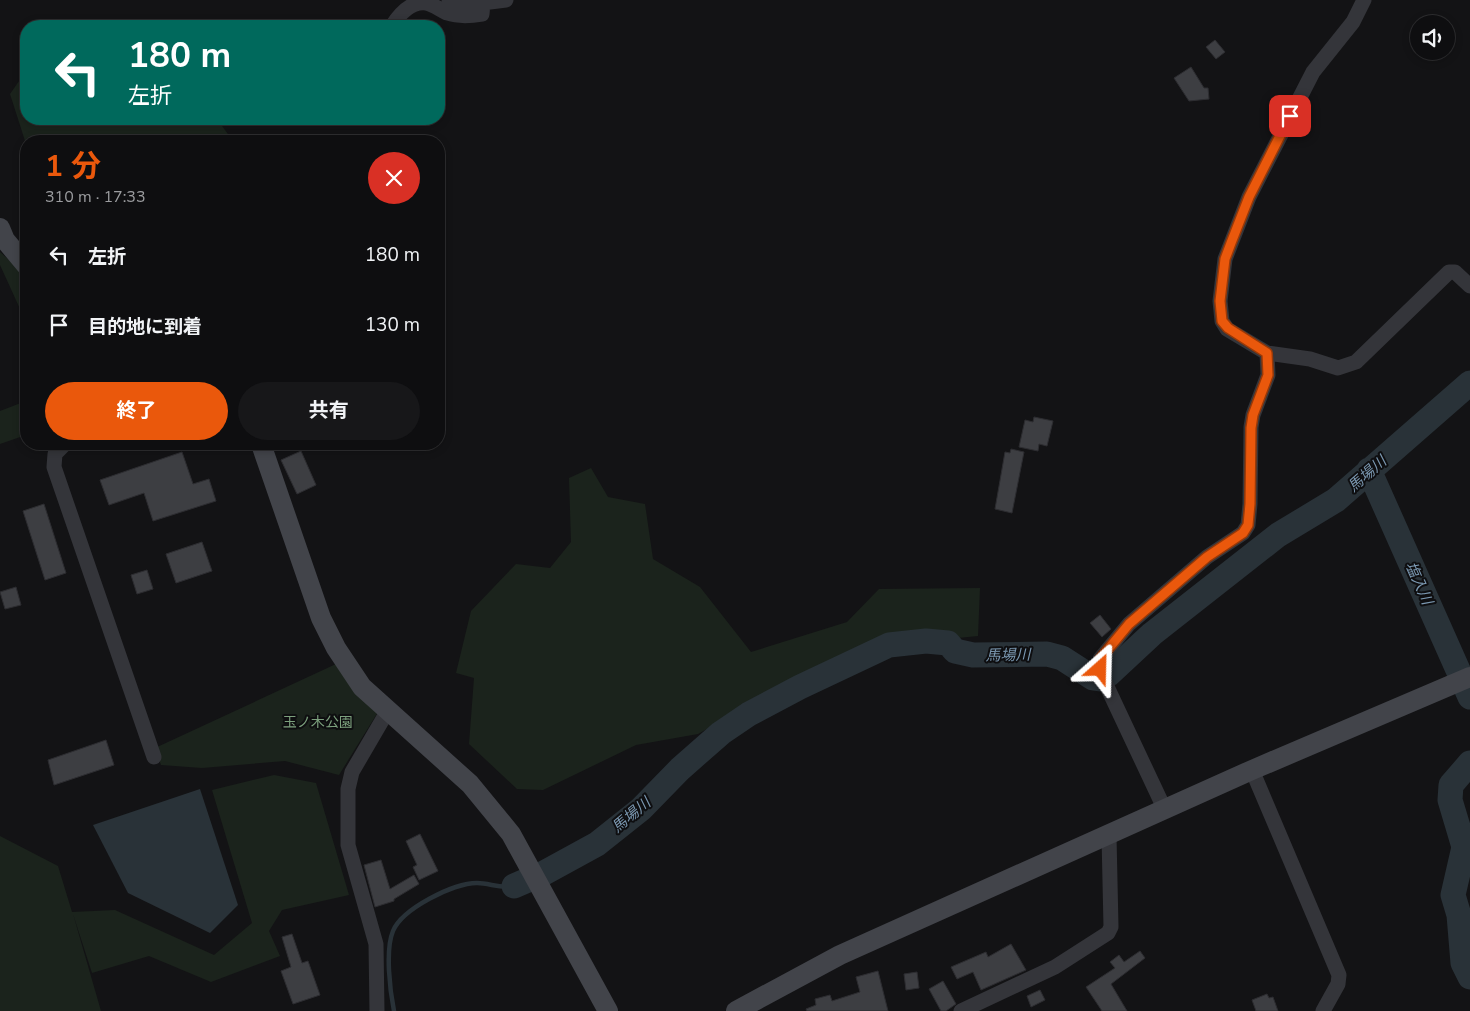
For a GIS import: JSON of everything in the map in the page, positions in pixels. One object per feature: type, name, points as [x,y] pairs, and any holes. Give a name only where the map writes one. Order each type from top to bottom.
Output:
[{"type":"street","points":[[449,0],[483,3],[506,0]]},
{"type":"street","points":[[1364,0],[1353,22],[1313,72],[1249,197],[1225,259],[1220,301],[1222,321],[1228,328],[1267,353],[1310,359],[1338,368],[1356,362],[1449,272],[1455,272],[1470,286]]},
{"type":"street","points":[[396,20],[402,11],[411,6],[425,3],[448,13],[472,16],[482,14],[483,3]]},
{"type":"street","points":[[0,228],[5,240],[20,258]]},
{"type":"street","points":[[1165,810],[1102,676],[1100,659],[1129,624],[1207,557],[1237,538],[1248,525],[1251,428],[1253,415],[1268,375],[1267,353]]},
{"type":"street","points":[[59,450],[55,454],[54,467],[154,757]]},
{"type":"street","points":[[263,450],[321,618],[336,648],[362,687],[387,712],[470,784],[511,834],[608,1011]]},
{"type":"street","points":[[736,1011],[840,956],[1252,770],[1470,677]]},
{"type":"street","points":[[377,1011],[376,944],[348,845],[348,789],[352,772],[387,712]]},
{"type":"street","points":[[1252,770],[1339,975],[1338,984],[1323,1011]]},
{"type":"street","points":[[962,1011],[1055,967],[1108,933],[1111,927],[1109,836]]},
{"type":"green space","points":[[20,80],[20,125],[221,125],[229,135],[23,135],[10,94]]},
{"type":"green space","points":[[0,252],[20,270],[20,309],[0,265]]},
{"type":"green space","points":[[20,403],[20,437],[0,444],[0,411]]},
{"type":"green space","points":[[591,468],[608,497],[645,504],[653,559],[700,587],[751,652],[847,622],[879,589],[980,588],[978,636],[876,646],[773,691],[698,734],[636,745],[543,790],[517,789],[469,744],[474,678],[456,673],[471,611],[516,564],[550,568],[571,542],[569,478]]},
{"type":"green space","name":"玉ノ木公園","points":[[336,664],[378,712],[339,775],[285,761],[202,768],[161,765],[155,748]]},
{"type":"green space","points":[[274,775],[316,783],[349,895],[282,910],[269,931],[280,956],[211,982],[149,956],[92,973],[73,914],[101,1011],[0,1011],[0,836],[58,866],[72,912],[115,910],[214,955],[252,923],[212,790]]},
{"type":"shaded area","points":[[200,789],[238,905],[210,933],[128,893],[93,825]]},
{"type":"building","points":[[1215,40],[1225,52],[1216,59],[1206,47]]},
{"type":"building","points":[[1191,67],[1204,88],[1208,88],[1209,99],[1189,101],[1174,78]]},
{"type":"building","points":[[1034,417],[1053,421],[1047,446],[1039,444],[1038,451],[1019,447],[1025,420],[1033,422]]},
{"type":"building","points":[[1011,449],[1024,452],[1012,513],[995,509],[1005,452],[1010,453]]},
{"type":"building","points":[[301,451],[316,485],[297,494],[281,460]]},
{"type":"building","points":[[182,452],[193,484],[209,479],[216,501],[153,521],[144,493],[109,505],[100,480]]},
{"type":"building","points":[[44,504],[66,573],[45,580],[23,511]]},
{"type":"building","points":[[202,542],[212,571],[176,583],[166,554]]},
{"type":"building","points":[[147,570],[153,589],[137,594],[131,575]]},
{"type":"building","points":[[16,587],[21,605],[5,609],[0,592]]},
{"type":"building","points":[[1100,615],[1111,629],[1102,637],[1090,623]]},
{"type":"building","points":[[106,740],[114,765],[54,785],[48,760]]},
{"type":"building","points":[[420,834],[438,871],[419,880],[413,867],[417,865],[406,841]]},
{"type":"building","points":[[381,860],[390,889],[414,875],[419,884],[394,899],[394,901],[375,907],[364,865]]},
{"type":"building","points":[[292,934],[302,963],[308,961],[320,995],[293,1004],[281,971],[291,967],[282,937]]},
{"type":"building","points":[[1011,944],[1026,970],[981,990],[973,972],[957,979],[951,967],[986,952],[988,957]]},
{"type":"building","points":[[1140,951],[1145,958],[1111,984],[1127,1011],[1102,1011],[1086,987],[1115,968],[1110,962],[1119,955],[1124,962]]},
{"type":"building","points":[[878,971],[888,1011],[807,1011],[806,1009],[816,1005],[815,999],[830,995],[832,1001],[860,992],[856,977]]},
{"type":"building","points":[[917,972],[919,988],[906,990],[904,974]]},
{"type":"building","points":[[943,981],[956,1004],[946,1011],[941,1011],[929,989]]},
{"type":"building","points":[[1040,990],[1045,1000],[1031,1007],[1027,996]]},
{"type":"building","points":[[1267,994],[1269,998],[1273,997],[1278,1011],[1256,1011],[1252,1000]]},
{"type":"waterway","name":"馬場川","points":[[514,886],[544,873],[597,844],[641,809],[680,769],[721,733],[749,714],[800,687],[889,645],[926,641],[948,643],[955,651],[973,655],[1047,654],[1062,658],[1093,678],[1100,679],[1109,674],[1152,634],[1278,535],[1336,500],[1470,383]]},
{"type":"waterway","name":"塩入川","points":[[1369,470],[1470,697]]},
{"type":"waterway","name":"塩入川","points":[[1470,763],[1451,785],[1450,800],[1464,847],[1453,895],[1459,915],[1463,963],[1470,977]]},
{"type":"waterway","points":[[394,1011],[390,982],[389,949],[393,931],[398,923],[417,906],[455,887],[477,883],[504,887],[514,886]]},
{"type":"route","points":[[1100,669],[1100,659],[1129,624],[1196,569],[1207,557],[1237,538],[1248,525],[1251,428],[1253,415],[1265,388],[1268,375],[1267,353],[1228,328],[1222,321],[1220,301],[1225,259],[1231,243],[1249,197],[1290,116]]}]
